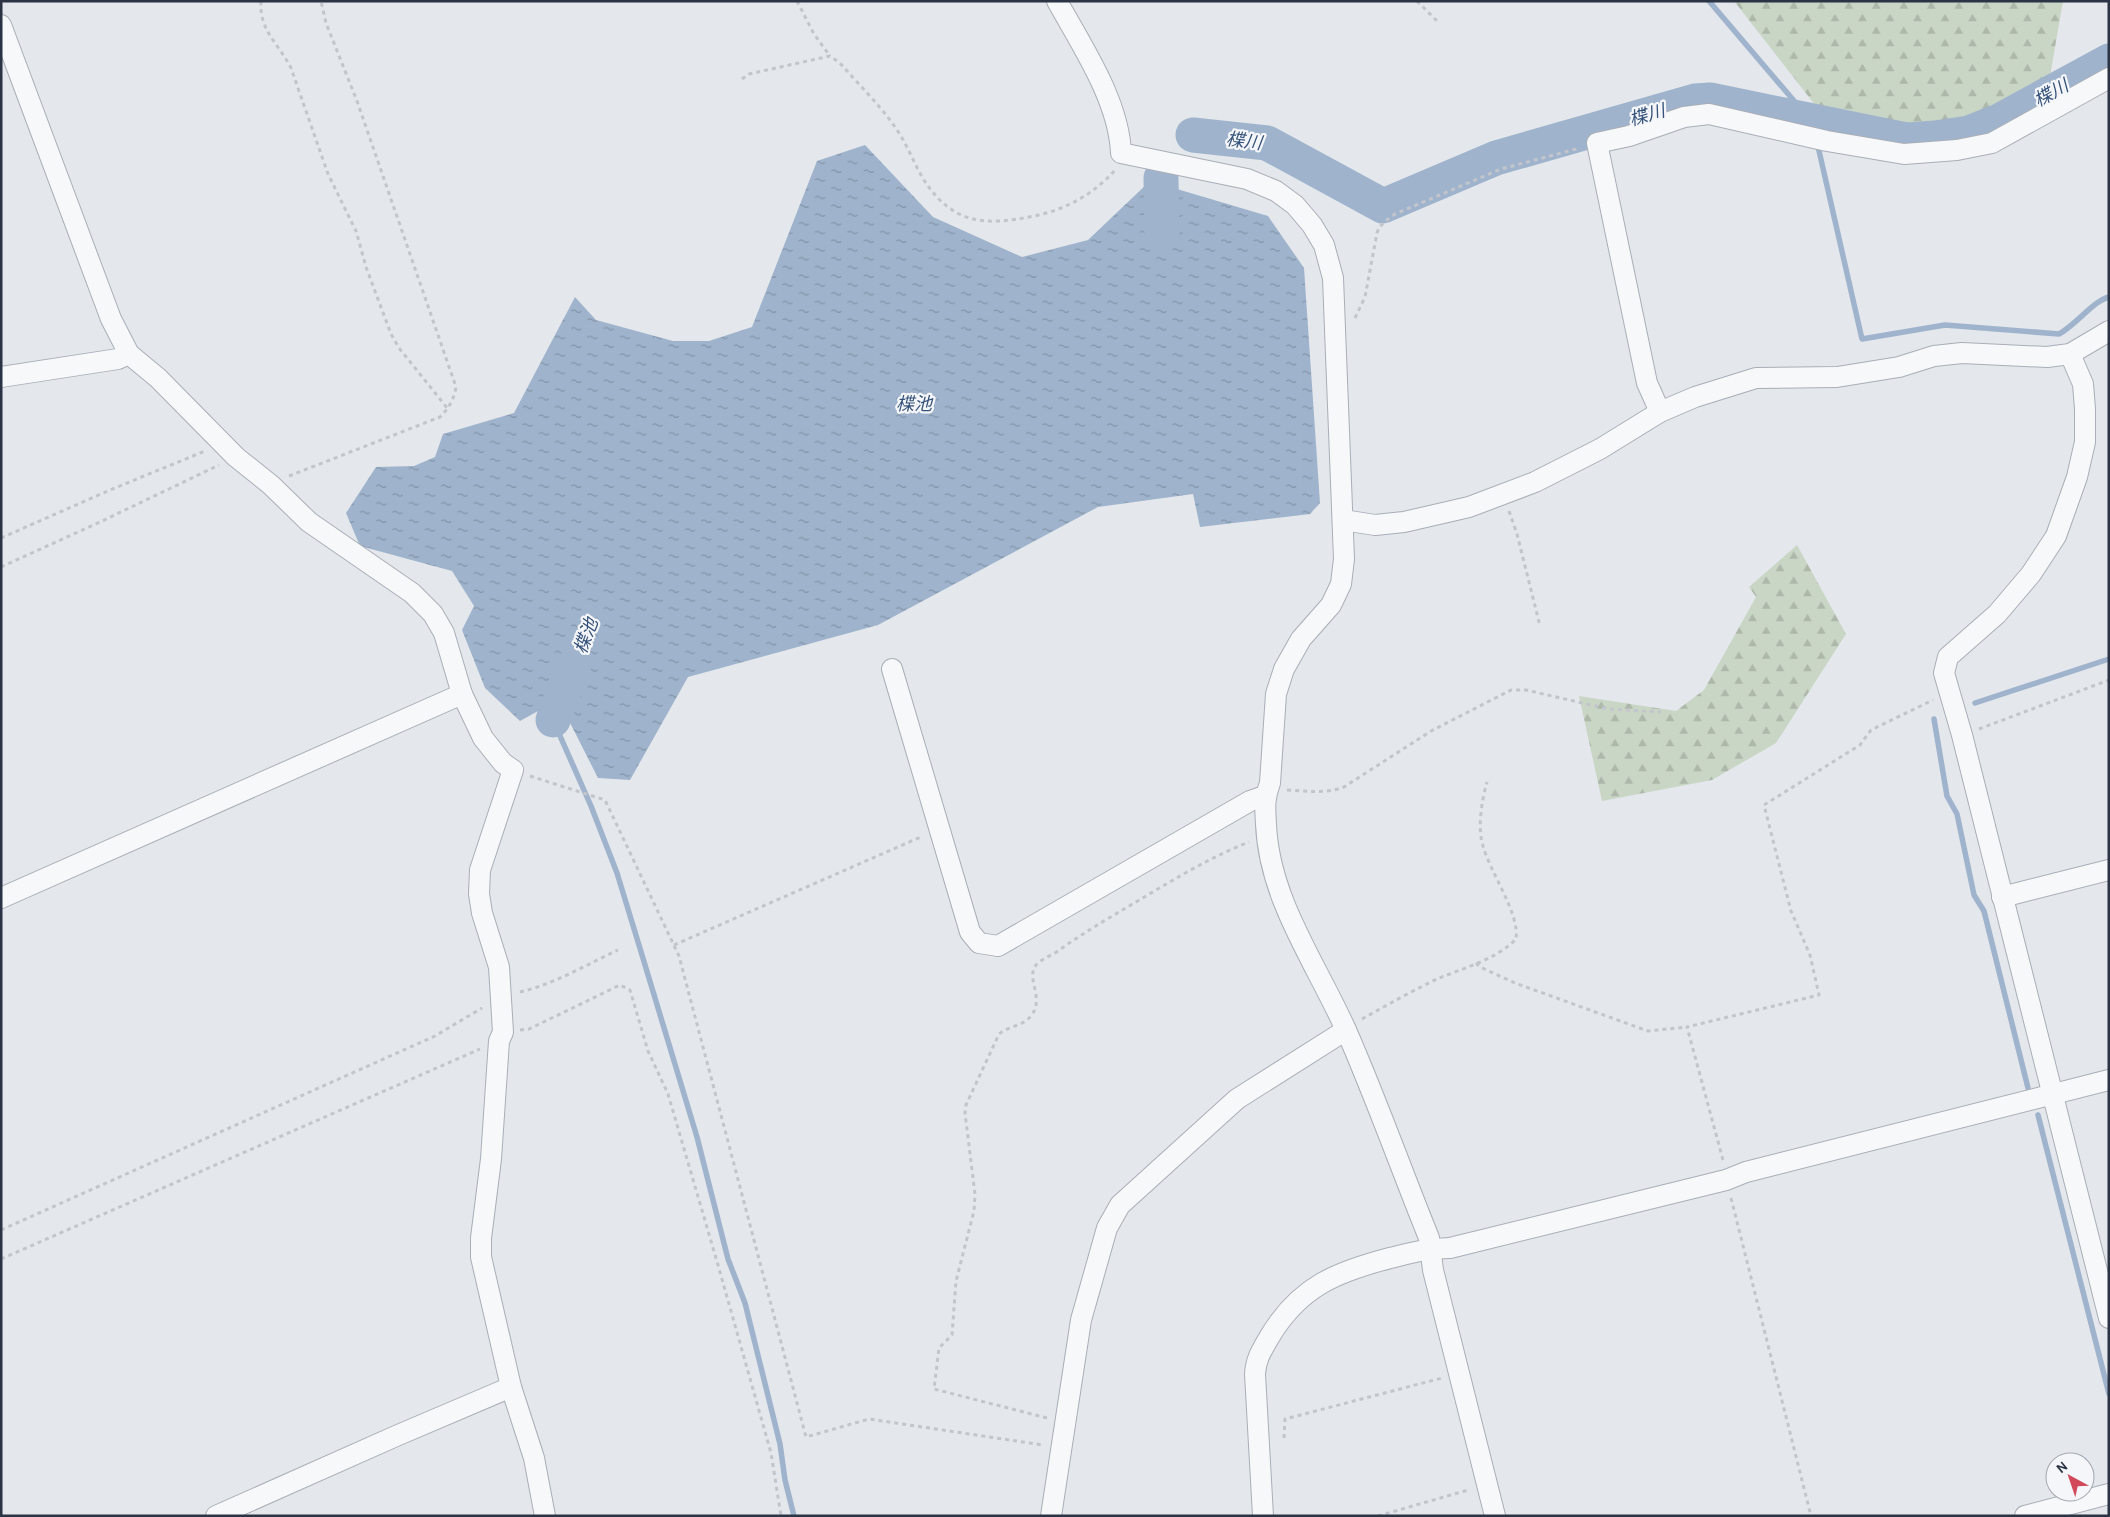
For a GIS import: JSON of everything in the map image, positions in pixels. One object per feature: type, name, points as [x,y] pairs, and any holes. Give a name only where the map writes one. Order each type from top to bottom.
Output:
[{"type":"street","points":[[1057,1],[1104,89],[1114,116],[1120,139],[1121,153],[1247,179],[1276,191],[1295,205],[1312,225],[1324,245],[1333,278],[1344,559],[1341,584],[1331,605],[1301,639],[1284,669],[1276,694],[1270,783],[1266,792],[1266,836],[1276,880],[1287,910],[1346,1030],[1429,1238],[1433,1270],[1495,1516]]},
{"type":"street","points":[[1,25],[111,319],[129,354],[158,378],[230,450],[310,522],[412,593],[433,614],[444,633],[462,694],[483,738],[503,763],[513,770],[480,870],[479,894],[482,913],[499,967],[501,997],[501,1036],[491,1159],[481,1238],[481,1257],[511,1387],[534,1458],[545,1516]]},
{"type":"street","points":[[1660,412],[1647,383],[1597,143],[1629,136],[1684,117],[1709,114],[1817,138],[1904,154],[1957,150],[1992,143],[2109,78]]},
{"type":"street","points":[[1343,520],[1375,525],[1404,522],[1469,507],[1536,482],[1600,449],[1660,412],[1695,397],[1756,378],[1837,377],[1899,367],[1934,356],[1962,353],[2047,357],[2070,354],[2109,331]]},
{"type":"street","points":[[1,377],[118,359],[129,354]]},
{"type":"street","points":[[2070,354],[2083,384],[2085,442],[2077,477],[2056,536],[2032,574],[1997,614],[1948,658],[1944,672],[1962,735],[2109,1318]]},
{"type":"street","points":[[892,669],[970,932],[979,943],[998,946],[1266,792]]},
{"type":"street","points":[[1,898],[462,694]]},
{"type":"street","points":[[2002,897],[2109,870]]},
{"type":"street","points":[[1051,1516],[1064,1421],[1081,1320],[1107,1228],[1120,1205],[1237,1099],[1346,1030]]},
{"type":"street","points":[[1263,1516],[1256,1360],[1274,1329],[1291,1306],[1311,1289],[1334,1276],[1352,1268],[1430,1248],[1450,1248],[1726,1180],[1746,1172],[2109,1080]]},
{"type":"street","points":[[216,1516],[511,1387]]},
{"type":"street","points":[[2025,1516],[2109,1494]]},
{"type":"path","points":[[261,1],[266,30],[285,55],[291,68],[328,174],[356,231],[366,267],[391,334],[399,348],[448,409]]},
{"type":"path","points":[[271,485],[298,471],[426,424],[440,417],[448,409],[454,397],[456,387],[357,101],[326,23],[321,1]]},
{"type":"path","points":[[797,1],[814,34],[830,56],[840,63],[896,129],[924,180],[936,196],[955,213],[966,218],[997,223],[1040,215],[1068,205],[1103,183],[1116,168],[1121,153]]},
{"type":"path","points":[[1417,1],[1438,22]]},
{"type":"path","points":[[742,80],[749,74],[830,56]]},
{"type":"path","points":[[1337,345],[1344,342],[1365,297],[1378,233],[1380,226],[1385,221],[1395,214],[1501,169],[1597,143]]},
{"type":"path","points":[[1,538],[110,490],[230,450]]},
{"type":"path","points":[[1,567],[100,522],[230,450]]},
{"type":"path","points":[[1503,494],[1516,534],[1540,626]]},
{"type":"path","points":[[1962,735],[2109,680]]},
{"type":"path","points":[[1266,792],[1331,792],[1344,786],[1431,731],[1512,690],[1526,690],[1608,709],[1661,712]]},
{"type":"path","points":[[1476,963],[1480,968],[1515,983],[1648,1031],[1687,1027],[1819,995],[1810,955],[1790,911],[1764,805],[1860,745],[1871,730],[1919,705],[1950,693]]},
{"type":"path","points":[[513,770],[605,800],[679,956],[806,1437],[869,1419],[1060,1448]]},
{"type":"path","points":[[1346,1030],[1390,1003],[1510,946],[1516,939],[1516,924],[1482,845],[1480,829],[1487,782]]},
{"type":"path","points":[[674,945],[940,829]]},
{"type":"path","points":[[1064,1421],[934,1389],[939,1348],[952,1335],[956,1281],[974,1211],[975,1194],[965,1113],[966,1104],[999,1034],[1005,1029],[1022,1023],[1030,1017],[1036,1008],[1038,998],[1032,976],[1037,963],[1082,934],[1219,854],[1266,836]]},
{"type":"path","points":[[1,1230],[436,1036],[501,997],[535,988],[618,950]]},
{"type":"path","points":[[1,1259],[501,1036],[529,1029],[620,985],[630,990],[648,1051],[668,1094],[771,1453],[781,1516]]},
{"type":"path","points":[[1687,1027],[1724,1164],[1726,1180],[1811,1516]]},
{"type":"path","points":[[1284,1438],[1285,1419],[1459,1374]]},
{"type":"path","points":[[1378,1516],[1487,1484]]},
{"type":"green space","points":[[1734,1],[2063,1],[2048,88],[1976,123],[1916,125],[1819,110]]},
{"type":"green space","points":[[1797,545],[1846,634],[1776,743],[1712,780],[1602,801],[1579,696],[1676,711],[1704,690],[1756,597],[1749,587]]},
{"type":"water","name":"楪池","points":[[865,145],[933,217],[1022,257],[1088,240],[1150,181],[1268,216],[1304,268],[1320,503],[1310,514],[1200,527],[1193,494],[1098,507],[878,625],[688,677],[630,780],[598,778],[565,713],[549,705],[520,721],[485,688],[462,630],[474,606],[452,571],[360,546],[346,513],[376,467],[414,466],[435,457],[443,434],[514,413],[575,297],[596,320],[673,341],[709,341],[752,327],[817,161]]},
{"type":"waterway","points":[[1709,1],[1812,122],[1815,133]]},
{"type":"waterway","name":"楪川","points":[[1193,135],[1267,143],[1383,206],[1496,158],[1695,101],[1710,100],[1908,140],[1969,133],[1999,121],[2109,61]]},
{"type":"waterway","points":[[1817,142],[1862,339],[1945,325],[2059,334],[2097,303],[2109,297]]},
{"type":"waterway","name":"楪池","points":[[1161,178],[1162,233]]},
{"type":"waterway","points":[[1975,703],[2109,659]]},
{"type":"waterway","name":"楪池","points":[[553,720],[574,665]]},
{"type":"waterway","points":[[1934,719],[1947,796],[1957,814],[1974,895],[1984,911],[2028,1088]]},
{"type":"waterway","points":[[553,720],[591,806],[617,873],[642,955],[697,1137],[728,1259],[745,1303],[780,1444],[785,1480],[794,1516]]},
{"type":"waterway","points":[[2038,1115],[2109,1394]]}]
